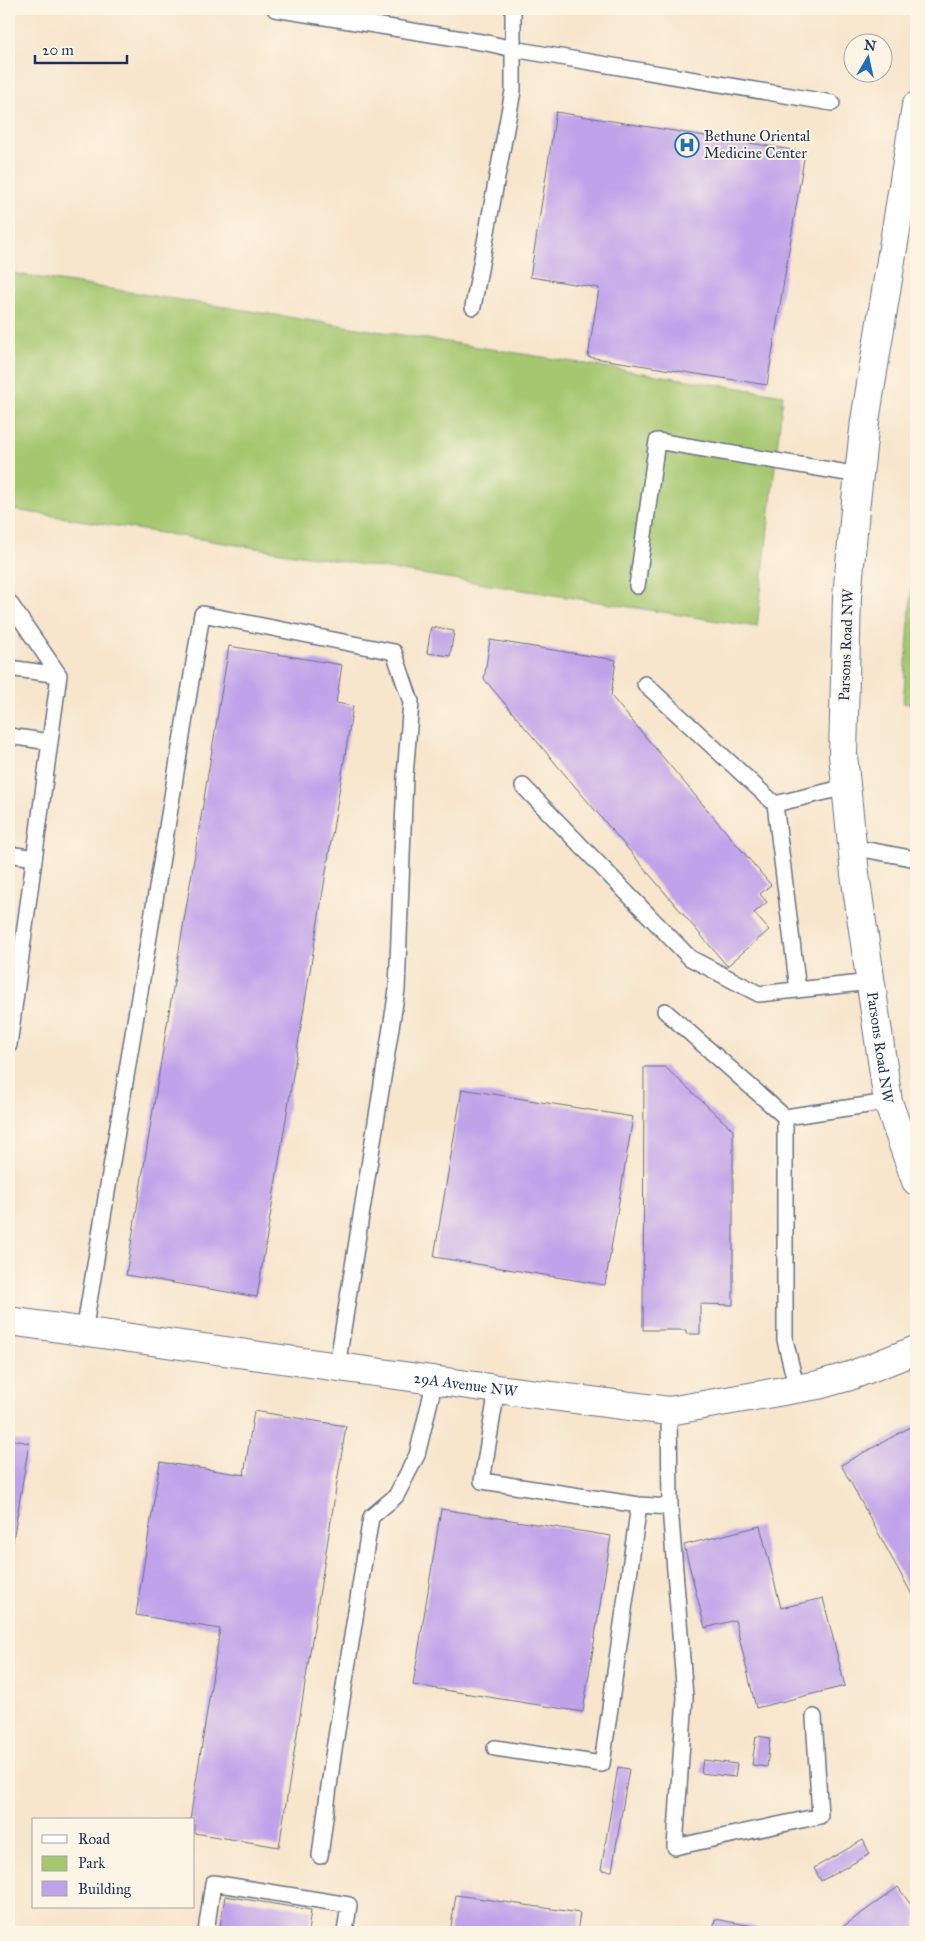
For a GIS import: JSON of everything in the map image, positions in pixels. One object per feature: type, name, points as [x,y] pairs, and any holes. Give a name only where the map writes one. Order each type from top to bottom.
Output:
[{"type":"main road","name":"Parsons Road NW","points":[[916,106],[865,421],[848,597],[844,674],[843,755],[852,847],[888,1102],[916,1181]]},
{"type":"main road","name":"29A Avenue NW","points":[[9,1321],[669,1411],[797,1390],[842,1378],[916,1350]]},
{"type":"lane","points":[[275,9],[487,43],[832,103]]},
{"type":"lane","points":[[473,307],[513,91],[513,9]]},
{"type":"lane","points":[[637,586],[657,441],[859,475]]},
{"type":"lane","points":[[9,602],[60,676],[9,1045]]},
{"type":"lane","points":[[84,1332],[202,614],[394,652],[411,702],[405,776],[397,990],[337,1367]]},
{"type":"lane","points":[[9,668],[60,676]]},
{"type":"lane","points":[[645,684],[775,804],[798,990]]},
{"type":"lane","points":[[9,736],[50,742]]},
{"type":"lane","points":[[524,786],[690,958],[758,994],[871,982]]},
{"type":"lane","points":[[775,804],[846,786]]},
{"type":"lane","points":[[852,847],[916,859]]},
{"type":"lane","points":[[9,854],[34,858]]},
{"type":"lane","points":[[665,1011],[784,1117],[785,1340],[797,1390]]},
{"type":"lane","points":[[784,1117],[888,1102]]},
{"type":"lane","points":[[320,1856],[333,1756],[371,1516],[396,1496],[417,1455],[435,1380]]},
{"type":"lane","points":[[497,1389],[482,1481],[670,1507]]},
{"type":"lane","points":[[669,1411],[670,1507],[685,1697],[675,1847],[820,1816],[814,1717]]},
{"type":"lane","points":[[495,1748],[602,1764],[639,1504]]},
{"type":"lane","points":[[206,1932],[213,1883],[349,1904],[345,1932]]},
{"type":"green space","points":[[9,273],[783,395],[757,627],[9,509]]},
{"type":"green space","points":[[916,528],[916,705],[903,703]]},
{"type":"building","points":[[556,112],[805,152],[767,385],[588,357],[599,288],[530,277]]},
{"type":"building","points":[[431,627],[454,631],[450,656],[427,653]]},
{"type":"building","points":[[490,640],[616,660],[611,696],[771,885],[760,894],[767,902],[754,913],[769,930],[727,966],[484,679]]},
{"type":"building","points":[[229,646],[342,665],[336,703],[353,706],[257,1297],[126,1275]]},
{"type":"building","points":[[644,1067],[665,1067],[733,1130],[733,1305],[700,1304],[700,1334],[686,1334],[686,1330],[643,1330]]},
{"type":"building","points":[[462,1089],[633,1117],[605,1285],[434,1257]]},
{"type":"building","points":[[254,1411],[346,1426],[279,1847],[195,1833],[195,1818],[190,1818],[220,1629],[136,1615],[160,1462],[244,1475]]},
{"type":"building","points":[[916,1424],[916,1602],[841,1465]]},
{"type":"building","points":[[9,1439],[29,1443],[10,1559],[9,1559]]},
{"type":"building","points":[[441,1509],[611,1536],[583,1712],[413,1685]]},
{"type":"building","points":[[760,1526],[781,1608],[823,1598],[845,1686],[756,1708],[735,1620],[705,1628],[684,1545]]},
{"type":"building","points":[[756,1736],[770,1738],[767,1767],[752,1765]]},
{"type":"building","points":[[703,1760],[737,1764],[735,1777],[701,1773]]},
{"type":"building","points":[[618,1767],[629,1769],[612,1871],[601,1870]]},
{"type":"building","points":[[863,1840],[870,1854],[821,1881],[814,1868]]},
{"type":"building","points":[[898,1887],[916,1912],[916,1932],[844,1932],[841,1928]]},
{"type":"building","points":[[456,1895],[580,1913],[577,1932],[450,1932]]},
{"type":"building","points":[[225,1896],[311,1910],[308,1932],[219,1932]]},
{"type":"building","points":[[715,1919],[758,1927],[757,1932],[713,1932]]},
{"type":"place","name":"Bethune Oriental Medicine Center","points":[[687,145]]}]
